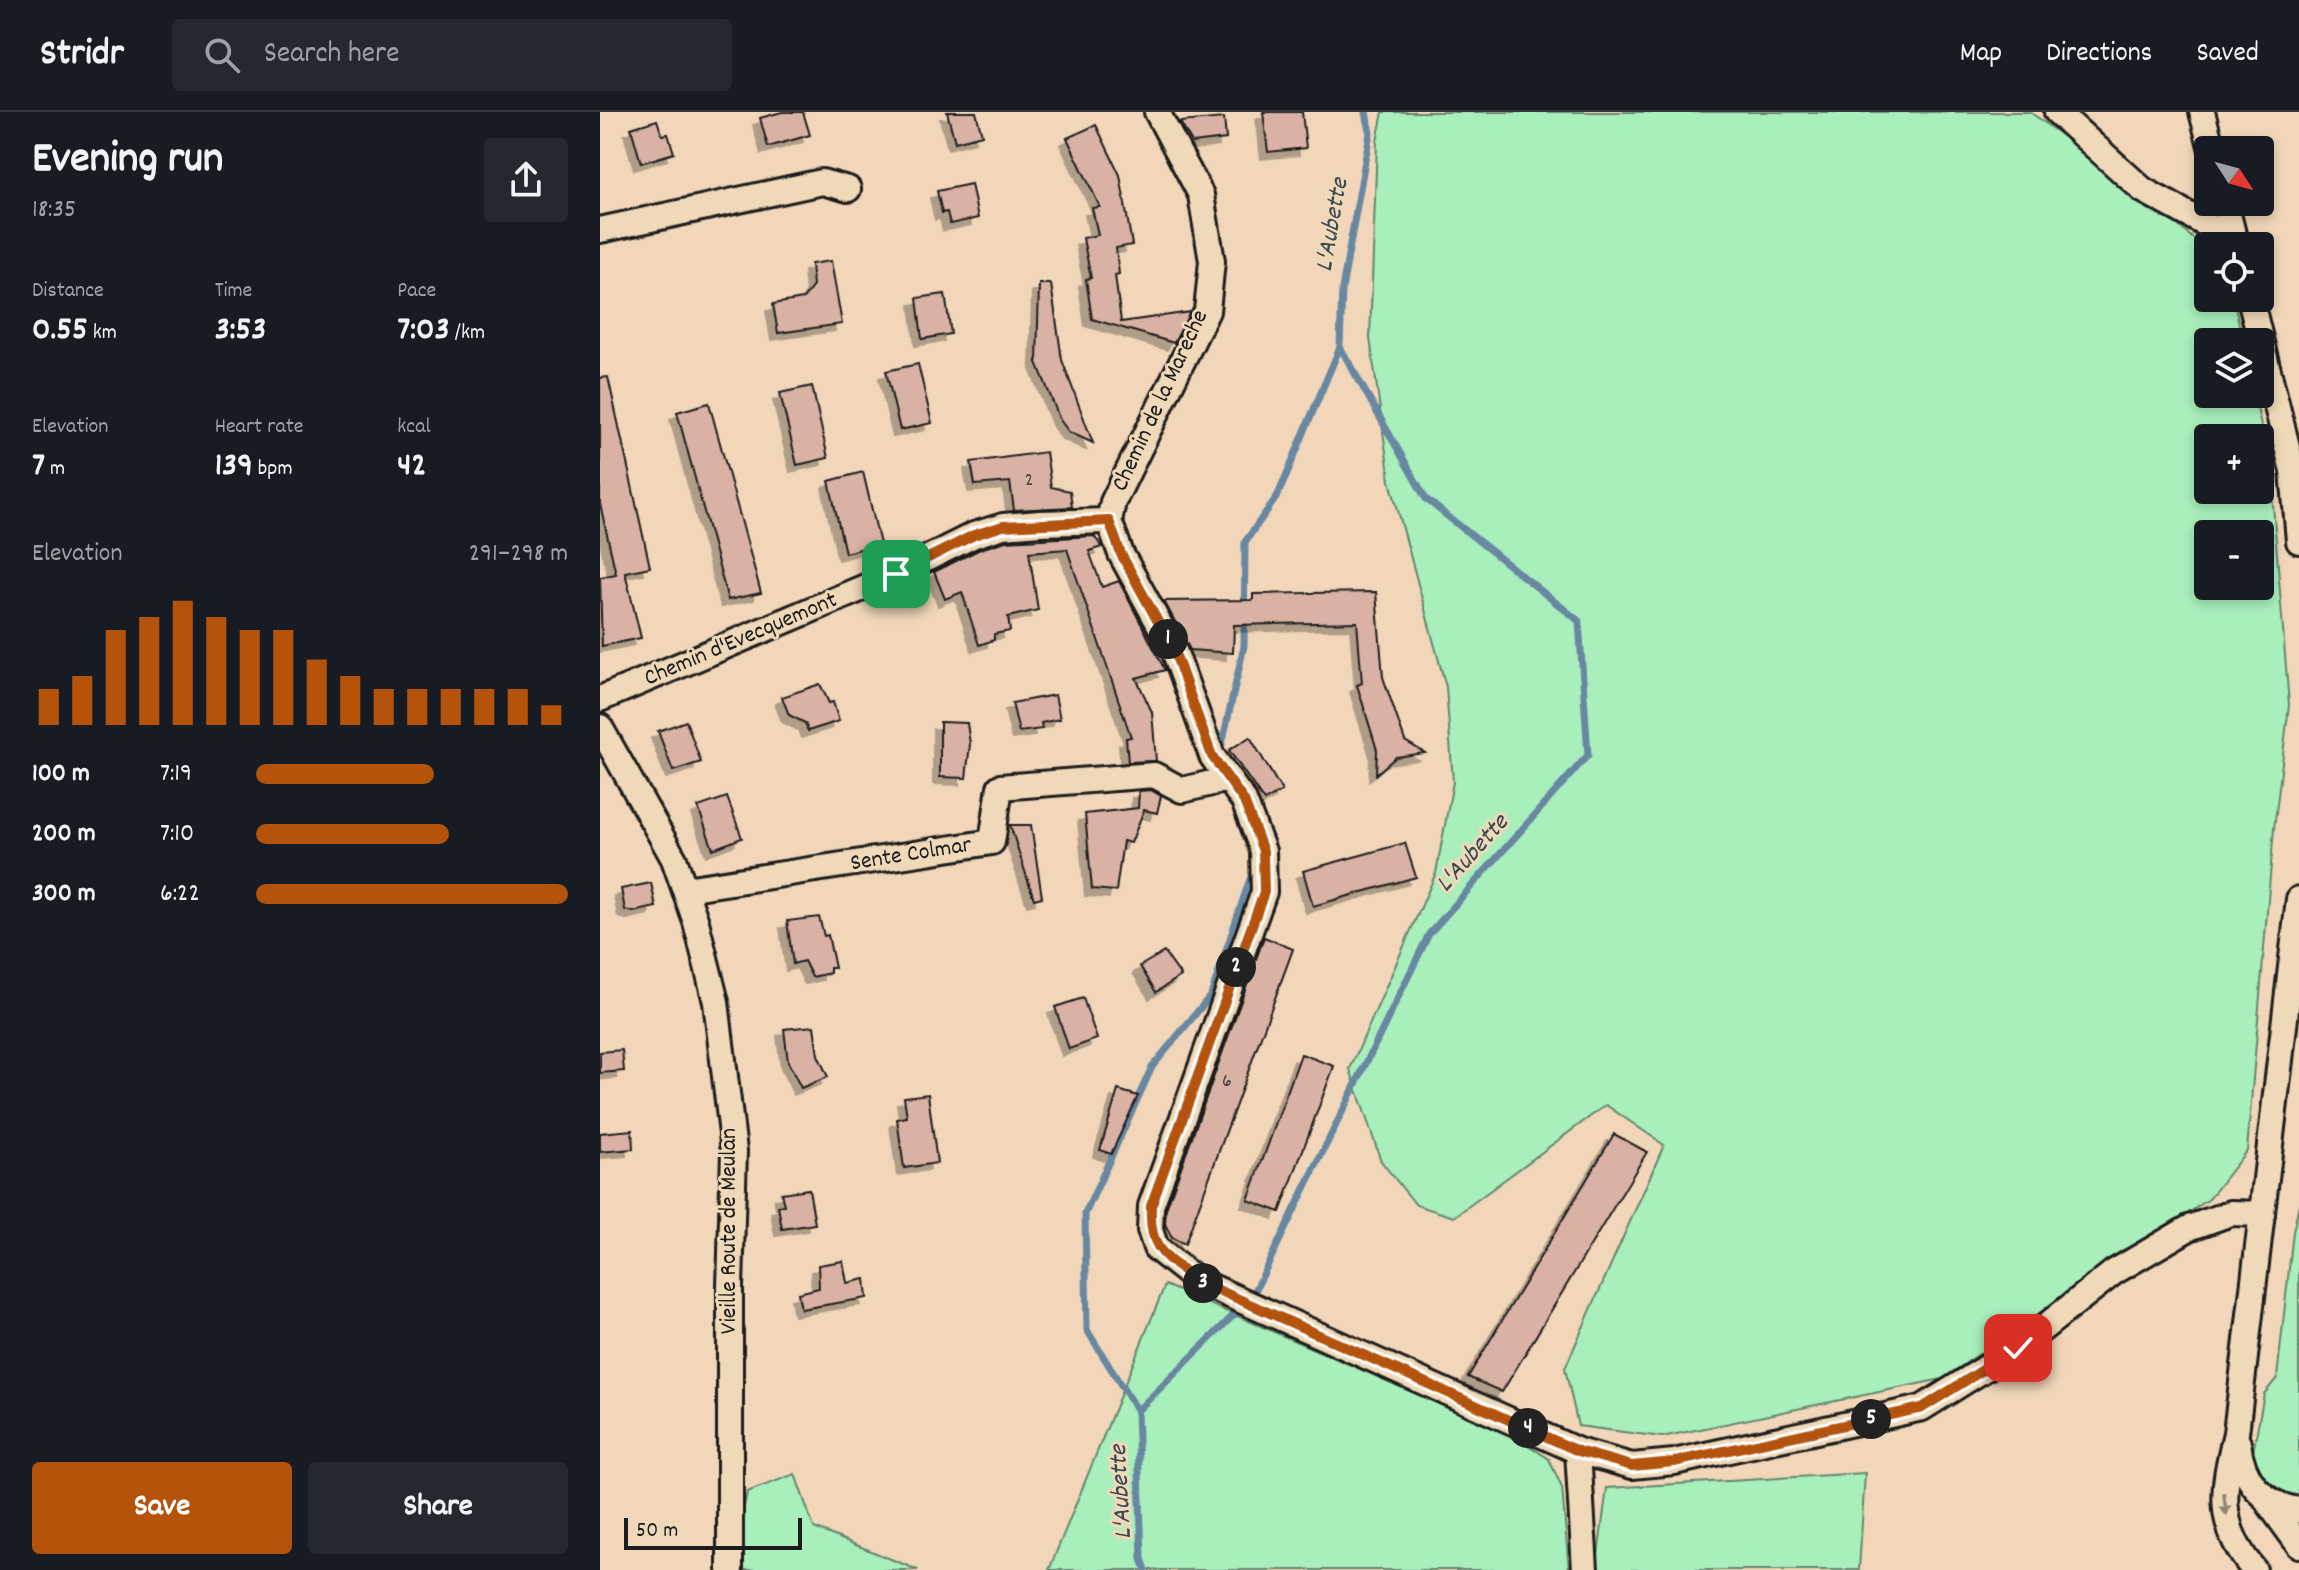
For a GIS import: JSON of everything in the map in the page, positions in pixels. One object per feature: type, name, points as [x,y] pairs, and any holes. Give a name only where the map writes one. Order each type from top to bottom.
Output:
[{"type":"street","name":"Chemin de la Mareche","points":[[1157,112],[1201,195],[1212,261],[1207,311],[1113,502],[1109,521],[1121,554],[1175,653],[1212,756],[1244,801],[1263,851],[1264,892],[1151,1206],[1150,1230],[1156,1248],[1196,1280],[1578,1451],[1632,1466],[1674,1462],[1922,1408],[2018,1348],[2114,1272],[2177,1235],[2231,1213],[2262,1214]]},
{"type":"street","points":[[2057,112],[2143,190],[2216,232]]},
{"type":"street","points":[[2202,112],[2208,136]]},
{"type":"street","points":[[600,230],[822,182],[848,189]]},
{"type":"street","points":[[2253,312],[2293,471],[2299,541]]},
{"type":"street","name":"Chemin d'Evecquemont","points":[[600,699],[685,666],[896,574],[974,535],[1028,524],[1109,521]]},
{"type":"street","name":"Vieille Route de Meulan","points":[[600,727],[674,859],[716,1002],[734,1151],[730,1287],[730,1570]]},
{"type":"street","name":"Sente Colmar","points":[[685,889],[992,842],[1000,787],[1154,775],[1182,790],[1229,779]]},
{"type":"street","points":[[2254,1570],[2244,1558],[2224,1511],[2223,1493],[2236,1433],[2299,899]]},
{"type":"street","points":[[2236,1433],[2243,1472],[2299,1545]]},
{"type":"street","points":[[1578,1451],[1585,1570]]},
{"type":"street","points":[[2264,1496],[2299,1510]]},
{"type":"green space","points":[[1383,112],[2030,112],[2154,204],[2194,240],[2194,312],[2236,312],[2240,328],[2194,328],[2194,408],[2257,408],[2261,424],[2194,424],[2194,504],[2273,504],[2289,705],[2274,829],[2247,1150],[2209,1199],[1942,1379],[1662,1437],[1578,1426],[1565,1368],[1664,1145],[1606,1105],[1454,1217],[1416,1205],[1381,1161],[1350,1069],[1436,873],[1453,782],[1446,687],[1390,481],[1370,338],[1377,141]]},
{"type":"green space","points":[[2299,1204],[2299,1500],[2266,1486],[2252,1457],[2264,1394],[2277,1378],[2293,1232]]},
{"type":"green space","points":[[1165,1285],[1511,1434],[1549,1459],[1562,1488],[1569,1570],[1049,1570]]},
{"type":"green space","points":[[1865,1473],[1859,1570],[1596,1570],[1607,1488]]},
{"type":"green space","points":[[795,1474],[814,1528],[918,1570],[732,1570],[747,1492]]},
{"type":"building","points":[[782,112],[803,112],[810,135],[768,147],[760,118]]},
{"type":"building","points":[[947,112],[976,112],[982,135],[955,142]]},
{"type":"building","points":[[1263,112],[1302,112],[1306,148],[1268,152]]},
{"type":"building","points":[[1224,118],[1226,139],[1192,143],[1180,122]]},
{"type":"building","points":[[657,120],[662,135],[668,134],[674,153],[641,163],[631,128]]},
{"type":"building","points":[[1096,125],[1120,175],[1132,245],[1116,248],[1119,274],[1115,275],[1121,322],[1190,312],[1174,343],[1092,319],[1086,279],[1091,278],[1083,238],[1098,235],[1092,208],[1100,207],[1067,138]]},
{"type":"building","points":[[971,184],[978,218],[950,224],[947,212],[942,213],[937,191]]},
{"type":"building","points":[[831,261],[842,324],[778,333],[773,304],[803,299],[813,286],[811,264]]},
{"type":"building","points":[[1039,284],[1051,284],[1062,360],[1093,443],[1069,432],[1060,420],[1037,362]]},
{"type":"building","points":[[945,294],[951,334],[922,339],[917,298]]},
{"type":"building","points":[[918,364],[932,423],[900,430],[886,371]]},
{"type":"building","points":[[608,377],[650,567],[625,572],[641,638],[602,646],[600,577],[616,574],[600,504],[600,378]]},
{"type":"building","points":[[812,386],[828,458],[797,465],[780,393]]},
{"type":"building","points":[[709,403],[761,593],[728,600],[677,412]]},
{"type":"building","points":[[1046,452],[1051,487],[1070,491],[1072,507],[1014,510],[1010,482],[975,485],[971,462]]},
{"type":"building","points":[[863,472],[880,544],[845,553],[829,481]]},
{"type":"building","points":[[1094,536],[1102,547],[1089,551],[1102,587],[1119,581],[1165,670],[1136,678],[1152,712],[1156,761],[1128,762],[1126,738],[1131,737],[1067,549],[1029,552],[1038,610],[1008,617],[1010,631],[994,634],[994,640],[979,645],[962,592],[945,599],[934,572],[980,549],[1006,541]]},
{"type":"building","points":[[1376,592],[1383,677],[1405,741],[1425,753],[1396,757],[1376,774],[1377,750],[1357,685],[1362,683],[1357,622],[1234,625],[1233,653],[1190,650],[1164,601],[1253,600],[1253,594]]},
{"type":"building","points":[[820,684],[829,703],[833,702],[839,721],[808,731],[805,723],[789,715],[782,697]]},
{"type":"building","points":[[1055,695],[1060,719],[1041,723],[1042,729],[1019,732],[1012,703]]},
{"type":"building","points":[[686,721],[701,762],[673,771],[658,731]]},
{"type":"building","points":[[940,722],[967,723],[970,744],[966,778],[940,777]]},
{"type":"building","points":[[1250,737],[1282,791],[1264,801],[1229,750]]},
{"type":"building","points":[[1151,790],[1161,796],[1157,813],[1144,810],[1131,843],[1123,841],[1116,891],[1092,889],[1085,814],[1138,808],[1139,791]]},
{"type":"building","points":[[727,797],[742,838],[713,849],[698,807]]},
{"type":"building","points":[[1010,825],[1031,825],[1042,897],[1034,899]]},
{"type":"building","points":[[1405,843],[1416,877],[1313,906],[1303,871]]},
{"type":"building","points":[[651,883],[656,907],[633,912],[625,910],[621,889]]},
{"type":"building","points":[[819,917],[824,936],[828,935],[835,968],[830,968],[830,973],[812,977],[804,961],[793,964],[787,921]]},
{"type":"building","points":[[1264,937],[1293,949],[1185,1244],[1172,1238],[1165,1224],[1166,1209]]},
{"type":"building","points":[[1164,952],[1181,976],[1156,992],[1140,966]]},
{"type":"building","points":[[1083,998],[1097,1039],[1069,1049],[1055,1007]]},
{"type":"building","points":[[814,1026],[818,1055],[828,1077],[801,1088],[788,1062],[784,1029]]},
{"type":"building","points":[[622,1050],[624,1071],[600,1073],[600,1052]]},
{"type":"building","points":[[1301,1054],[1334,1066],[1280,1212],[1248,1200]]},
{"type":"building","points":[[1118,1090],[1138,1096],[1111,1154],[1100,1150]]},
{"type":"building","points":[[928,1094],[937,1163],[904,1168],[897,1119],[907,1117],[904,1097]]},
{"type":"building","points":[[632,1130],[633,1149],[600,1152],[600,1133]]},
{"type":"building","points":[[1614,1134],[1647,1152],[1502,1392],[1468,1377]]},
{"type":"building","points":[[809,1189],[815,1224],[782,1229],[778,1206],[784,1205],[781,1193]]},
{"type":"building","points":[[843,1261],[847,1283],[865,1279],[867,1298],[801,1309],[798,1293],[819,1288],[818,1265]]},
{"type":"waterway","name":"L'Aubette","points":[[1220,753],[1244,646],[1245,542],[1278,495],[1340,347],[1342,289],[1370,133],[1366,112]]},
{"type":"waterway","name":"L'Aubette","points":[[1137,1411],[1252,1297],[1429,934],[1588,755],[1579,621],[1426,499],[1340,347]]},
{"type":"waterway","name":"L'Aubette","points":[[1146,1570],[1142,1559],[1137,1411],[1087,1330],[1085,1214],[1152,1067],[1211,995],[1253,870]]},
{"type":"route","points":[[896,574],[974,535],[1003,526],[1109,521],[1121,554],[1175,653],[1212,756],[1244,801],[1263,851],[1264,892],[1151,1206],[1150,1230],[1156,1248],[1196,1280],[1578,1451],[1632,1466],[1674,1462],[1922,1408],[2018,1348]]}]
